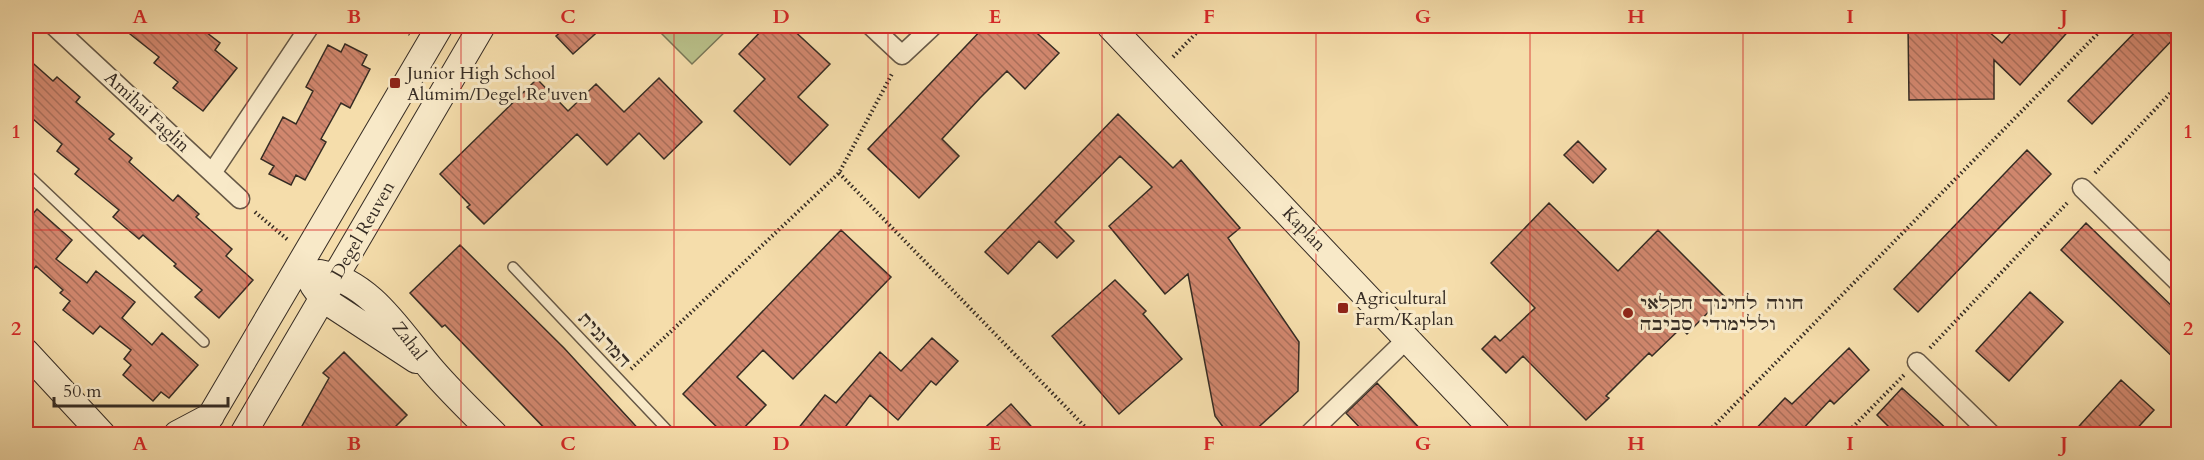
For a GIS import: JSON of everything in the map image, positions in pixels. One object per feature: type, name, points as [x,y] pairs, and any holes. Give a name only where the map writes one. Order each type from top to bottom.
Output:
[{"type":"street","name":"Amihai Faglin","points":[[54,26],[240,199]]},
{"type":"street","points":[[212,173],[310,26]]},
{"type":"street","name":"Degel Reuven","points":[[206,425],[440,26]]},
{"type":"street","name":"Degel Reuven","points":[[243,435],[482,26]]},
{"type":"street","points":[[871,26],[902,55],[933,26]]},
{"type":"street","name":"Kaplan","points":[[1110,26],[1408,338],[1497,435]]},
{"type":"street","points":[[2082,188],[2178,282]]},
{"type":"street","name":"Zahal","points":[[303,262],[337,276],[368,297],[391,318],[433,372]]},
{"type":"street","name":"Zahal","points":[[303,262],[323,299],[433,372]]},
{"type":"street","points":[[1309,435],[1408,338]]},
{"type":"street","points":[[26,352],[94,426],[117,435]]},
{"type":"street","points":[[1917,362],[1991,435]]},
{"type":"street","points":[[433,372],[494,435]]},
{"type":"street","points":[[177,435],[206,425]]},
{"type":"lane","points":[[26,172],[204,342]]},
{"type":"lane","name":"המרגנית","points":[[513,267],[671,435]]},
{"type":"path","points":[[1157,74],[1203,26]]},
{"type":"path","points":[[1706,435],[2105,26]]},
{"type":"path","points":[[619,380],[839,173],[902,55]]},
{"type":"path","points":[[1846,435],[2178,85]]},
{"type":"path","points":[[839,173],[1092,435]]},
{"type":"path","points":[[240,199],[303,262]]},
{"type":"green space","points":[[654,26],[731,26],[692,64]]},
{"type":"building","points":[[120,26],[198,26],[220,43],[215,50],[237,68],[203,111],[173,88],[178,82],[154,63],[159,57]]},
{"type":"building","points":[[568,26],[604,26],[573,54],[556,36]]},
{"type":"building","points":[[766,26],[789,26],[830,64],[798,97],[828,125],[790,165],[734,111],[765,79],[739,54]]},
{"type":"building","points":[[985,26],[1029,26],[1059,53],[1025,89],[1007,71],[980,98],[942,139],[959,156],[919,198],[868,149]]},
{"type":"building","points":[[1908,26],[1982,26],[2002,43],[2017,26],[2073,26],[2020,85],[1994,60],[1994,99],[1909,100]]},
{"type":"building","points":[[2141,26],[2178,26],[2178,34],[2092,124],[2068,101]]},
{"type":"building","points":[[345,44],[367,55],[362,65],[370,69],[350,108],[341,103],[321,139],[326,142],[305,180],[296,175],[291,185],[269,174],[274,166],[261,159],[283,117],[296,124],[313,91],[306,87],[328,45],[341,52]]},
{"type":"building","points":[[26,57],[53,81],[57,77],[80,97],[76,102],[114,134],[109,139],[132,158],[129,162],[173,201],[178,195],[199,214],[196,217],[232,249],[226,256],[253,280],[219,318],[195,297],[202,290],[174,266],[176,264],[143,235],[139,239],[113,217],[119,210],[75,174],[79,169],[57,151],[62,144],[26,113]]},
{"type":"building","points":[[659,78],[702,122],[664,159],[639,133],[607,165],[577,134],[484,224],[467,207],[470,205],[440,174],[537,79],[568,111],[596,84],[624,112]]},
{"type":"building","points":[[1118,114],[1173,168],[1181,160],[1240,228],[1228,238],[1299,342],[1298,391],[1250,435],[1229,435],[1215,416],[1188,274],[1165,294],[1109,226],[1152,187],[1120,156],[1055,222],[1074,241],[1057,258],[1039,241],[1008,274],[985,252]]},
{"type":"building","points":[[1578,141],[1606,169],[1593,183],[1564,155]]},
{"type":"building","points":[[2027,150],[2051,174],[1918,312],[1894,289]]},
{"type":"building","points":[[1549,203],[1618,271],[1658,230],[1724,296],[1687,334],[1681,328],[1652,356],[1649,353],[1606,396],[1609,398],[1586,420],[1523,356],[1506,373],[1482,349],[1495,336],[1500,341],[1535,308],[1491,263]]},
{"type":"building","points":[[37,209],[72,240],[56,259],[87,283],[96,271],[135,302],[122,318],[152,345],[162,333],[198,365],[169,398],[161,392],[153,401],[123,375],[131,365],[124,359],[131,350],[100,326],[93,334],[63,310],[70,301],[60,293],[63,290],[36,266],[26,279],[26,222]]},
{"type":"building","points":[[2086,223],[2178,312],[2178,362],[2061,250]]},
{"type":"building","points":[[841,230],[891,277],[793,379],[763,350],[737,377],[766,405],[737,435],[725,435],[683,394]]},
{"type":"building","points":[[460,245],[564,348],[644,435],[551,435],[445,325],[442,327],[410,293]]},
{"type":"building","points":[[1115,280],[1146,311],[1143,314],[1182,359],[1119,414],[1052,336]]},
{"type":"building","points":[[2030,292],[2063,322],[2009,381],[1976,351]]},
{"type":"building","points":[[932,338],[958,361],[936,385],[931,381],[898,420],[870,395],[839,435],[793,435],[825,395],[836,403],[880,352],[901,371]]},
{"type":"building","points":[[1849,348],[1869,370],[1834,404],[1830,400],[1797,435],[1750,435],[1785,398],[1792,404]]},
{"type":"building","points":[[344,352],[407,415],[387,435],[297,435],[329,378],[323,373]]},
{"type":"building","points":[[2121,380],[2154,410],[2131,435],[2071,435]]},
{"type":"building","points":[[1377,383],[1426,435],[1367,435],[1346,413]]},
{"type":"building","points":[[1902,388],[1953,435],[1897,435],[1877,415]]},
{"type":"building","points":[[1011,404],[1039,435],[977,435]]},
{"type":"place","name":"Junior High School Alumim/Degel Re'uven","points":[[395,83]]},
{"type":"place","name":"Agricultural Farm/Kaplan","points":[[1343,308]]},
{"type":"place","name":"חווה לחינוך חקלאי וללימודי סביבה","points":[[1628,313]]}]
